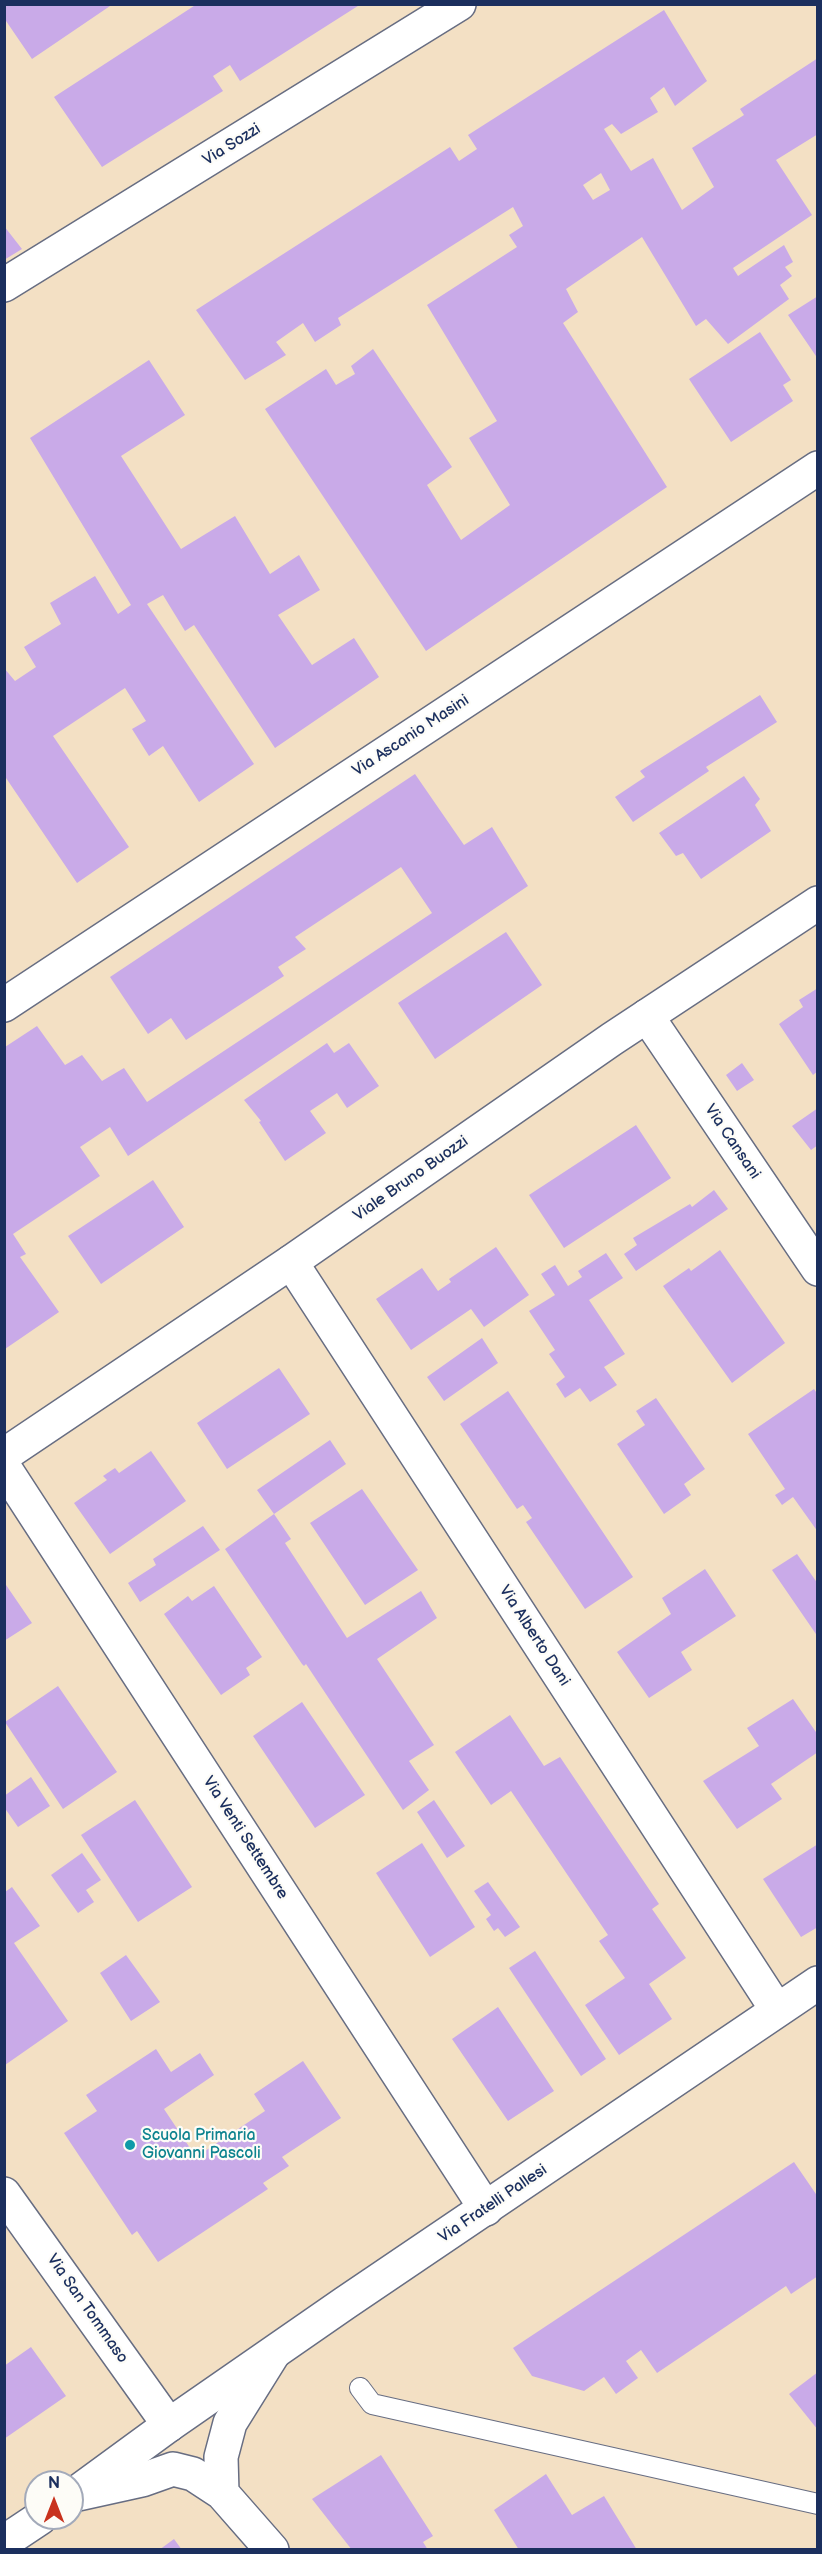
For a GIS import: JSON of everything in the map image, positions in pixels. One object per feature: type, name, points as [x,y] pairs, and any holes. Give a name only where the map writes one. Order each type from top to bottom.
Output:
[{"type":"street","name":"Via Sozzi","points":[[4,285],[459,4]]},
{"type":"street","name":"Via Ascanio Masini","points":[[4,1005],[818,468]]},
{"type":"street","name":"Viale Bruno Buozzi","points":[[4,1455],[291,1262],[647,1016],[818,903]]},
{"type":"street","name":"Via Cansani","points":[[647,1016],[818,1269]]},
{"type":"street","name":"Via Alberto Dani","points":[[291,1262],[777,2010]]},
{"type":"street","name":"Via Venti Settembre","points":[[4,1467],[486,2209]]},
{"type":"street","name":"Via Fratelli Pallesi","points":[[84,2488],[169,2425],[818,1983]]},
{"type":"street","name":"Via San Tommaso","points":[[4,2194],[169,2425]]},
{"type":"street","points":[[222,2493],[221,2457],[230,2423],[273,2354]]},
{"type":"street","points":[[84,2493],[142,2480],[173,2469],[193,2474],[222,2493],[272,2550]]},
{"type":"street","points":[[4,2542],[24,2529]]},
{"type":"lane","points":[[360,2388],[372,2404],[818,2504]]},
{"type":"building","points":[[4,4],[113,4],[32,59],[4,18]]},
{"type":"building","points":[[197,4],[361,4],[240,81],[230,65],[213,76],[223,91],[102,167],[54,97]]},
{"type":"building","points":[[664,10],[707,81],[675,106],[664,87],[650,98],[658,112],[621,134],[612,124],[604,129],[631,171],[653,158],[682,210],[714,187],[692,148],[744,115],[740,109],[818,58],[818,134],[776,160],[812,215],[733,268],[738,276],[784,245],[793,262],[785,267],[792,276],[780,285],[789,299],[728,344],[706,319],[696,326],[642,237],[566,289],[578,312],[563,323],[667,487],[426,651],[265,409],[326,369],[336,385],[355,374],[351,366],[373,349],[452,467],[427,485],[461,540],[510,505],[469,438],[497,421],[427,305],[517,247],[509,235],[523,226],[513,207],[338,318],[341,325],[315,342],[303,323],[276,342],[286,355],[245,380],[196,310],[450,147],[459,161],[477,149],[468,135]],"holes":[[[601,173],[610,190],[593,200],[583,185]]]},
{"type":"building","points":[[4,226],[22,249],[4,260]]},
{"type":"building","points":[[818,296],[818,359],[788,315]]},
{"type":"building","points":[[760,332],[791,380],[783,385],[793,401],[731,442],[689,379]]},
{"type":"building","points":[[149,360],[185,415],[121,456],[181,549],[235,516],[270,574],[299,555],[320,590],[278,615],[312,665],[354,638],[379,677],[275,748],[194,625],[185,631],[163,595],[147,604],[254,764],[199,802],[163,746],[149,756],[132,729],[146,721],[125,688],[53,736],[129,847],[77,883],[4,775],[4,668],[15,681],[36,667],[24,647],[61,624],[50,603],[95,576],[118,614],[131,605],[30,438]]},
{"type":"building","points":[[760,695],[777,722],[706,767],[709,771],[633,822],[615,797],[645,777],[640,771]]},
{"type":"building","points":[[415,774],[464,845],[492,827],[528,886],[128,1156],[110,1127],[80,1147],[100,1176],[13,1234],[26,1254],[20,1257],[59,1312],[5,1349],[5,1047],[37,1026],[65,1065],[82,1055],[102,1081],[124,1068],[147,1102],[432,913],[401,867],[295,937],[306,949],[278,967],[284,976],[186,1040],[171,1018],[148,1034],[110,977]]},
{"type":"building","points":[[744,776],[760,799],[755,805],[771,831],[701,879],[683,853],[676,856],[659,833]]},
{"type":"building","points":[[506,932],[542,985],[435,1059],[398,1003]]},
{"type":"building","points":[[818,988],[818,1071],[813,1075],[779,1024],[803,1007],[799,1000]]},
{"type":"building","points":[[327,1043],[334,1053],[349,1043],[379,1086],[347,1108],[337,1093],[310,1111],[326,1133],[285,1161],[259,1122],[261,1121],[244,1100]]},
{"type":"building","points":[[742,1063],[754,1080],[737,1091],[726,1075]]},
{"type":"building","points":[[818,1108],[818,1145],[811,1150],[792,1126]]},
{"type":"building","points":[[636,1125],[671,1178],[564,1248],[529,1195]]},
{"type":"building","points":[[153,1180],[184,1227],[101,1284],[68,1236]]},
{"type":"building","points":[[714,1190],[728,1209],[636,1271],[624,1254],[637,1245],[633,1238],[690,1204],[692,1207]]},
{"type":"building","points":[[496,1247],[529,1295],[484,1327],[471,1309],[411,1350],[376,1299],[422,1268],[438,1291],[451,1282],[449,1279]]},
{"type":"building","points":[[720,1250],[785,1343],[732,1383],[663,1286],[689,1268],[691,1271]]},
{"type":"building","points":[[606,1253],[623,1278],[589,1300],[625,1354],[604,1367],[617,1385],[590,1402],[580,1388],[565,1398],[556,1384],[565,1377],[549,1354],[555,1350],[529,1311],[555,1295],[541,1274],[555,1265],[568,1286],[582,1277],[578,1271]]},
{"type":"building","points":[[482,1338],[498,1363],[444,1401],[427,1377]]},
{"type":"building","points":[[279,1368],[310,1414],[227,1469],[197,1423]]},
{"type":"building","points":[[814,1389],[818,1395],[818,1532],[793,1497],[782,1505],[775,1495],[785,1489],[748,1434]]},
{"type":"building","points":[[508,1391],[633,1577],[585,1609],[526,1522],[532,1518],[523,1505],[517,1509],[460,1424]]},
{"type":"building","points":[[656,1398],[705,1469],[684,1484],[691,1495],[664,1514],[617,1444],[645,1425],[636,1411]]},
{"type":"building","points":[[330,1440],[346,1464],[274,1514],[257,1490]]},
{"type":"building","points":[[151,1451],[186,1501],[110,1554],[74,1503],[107,1480],[103,1476],[115,1468],[119,1473]]},
{"type":"building","points":[[362,1489],[418,1570],[365,1605],[310,1523]]},
{"type":"building","points":[[274,1514],[291,1539],[285,1543],[347,1638],[421,1591],[437,1618],[377,1659],[434,1745],[409,1761],[429,1790],[403,1810],[306,1664],[304,1666],[302,1664],[225,1549]]},
{"type":"building","points":[[203,1526],[220,1550],[140,1602],[128,1583],[156,1565],[153,1559]]},
{"type":"building","points":[[797,1554],[818,1584],[818,1637],[772,1570]]},
{"type":"building","points":[[705,1569],[736,1616],[681,1652],[692,1670],[649,1698],[617,1652],[671,1614],[662,1598]]},
{"type":"building","points":[[4,1582],[32,1623],[4,1641]]},
{"type":"building","points":[[214,1586],[262,1657],[246,1668],[250,1675],[221,1695],[164,1614],[188,1596],[192,1601]]},
{"type":"building","points":[[58,1686],[117,1772],[63,1809],[5,1722]]},
{"type":"building","points":[[793,1699],[818,1735],[818,1752],[771,1784],[782,1799],[737,1829],[703,1781],[759,1746],[747,1728]]},
{"type":"building","points":[[302,1702],[365,1795],[315,1828],[253,1736]]},
{"type":"building","points":[[510,1715],[544,1766],[560,1757],[659,1904],[652,1909],[686,1958],[649,1984],[672,2019],[619,2055],[585,2005],[625,1978],[599,1941],[608,1935],[511,1791],[491,1805],[455,1752]]},
{"type":"building","points":[[31,1777],[50,1806],[18,1827],[4,1807],[4,1796]]},
{"type":"building","points":[[135,1800],[192,1887],[138,1922],[81,1835]]},
{"type":"building","points":[[434,1800],[465,1846],[447,1858],[417,1812]]},
{"type":"building","points":[[422,1843],[475,1927],[430,1957],[376,1873]]},
{"type":"building","points":[[818,1844],[818,1927],[801,1937],[763,1879]]},
{"type":"building","points":[[82,1853],[101,1880],[86,1890],[94,1902],[78,1913],[51,1875]]},
{"type":"building","points":[[488,1882],[520,1927],[505,1937],[498,1928],[494,1931],[486,1919],[491,1915],[474,1891]]},
{"type":"building","points":[[12,1887],[40,1926],[14,1943],[68,2021],[5,2065],[5,1892]]},
{"type":"building","points":[[535,1951],[606,2059],[581,2076],[509,1968]]},
{"type":"building","points":[[126,1955],[160,2002],[131,2021],[100,1973]]},
{"type":"building","points":[[498,2007],[554,2091],[508,2121],[452,2039]]},
{"type":"building","name":"Scuola Primaria Giovanni Pascoli","points":[[156,2049],[171,2072],[200,2053],[214,2075],[164,2109],[196,2157],[265,2111],[254,2094],[303,2061],[341,2118],[282,2157],[289,2166],[263,2183],[268,2189],[158,2262],[137,2231],[132,2235],[64,2133],[97,2111],[86,2095]]},
{"type":"building","points":[[794,2162],[818,2197],[818,2276],[791,2294],[786,2286],[657,2373],[641,2350],[626,2361],[638,2378],[616,2394],[604,2377],[584,2391],[532,2376],[513,2348]]},
{"type":"building","points":[[31,2347],[66,2396],[4,2439],[4,2366]]},
{"type":"building","points":[[818,2372],[818,2430],[789,2394]]},
{"type":"building","points":[[381,2455],[433,2536],[423,2542],[428,2550],[352,2550],[312,2499]]},
{"type":"building","points":[[546,2474],[572,2515],[604,2496],[637,2550],[519,2550],[494,2510]]},
{"type":"building","points":[[174,2539],[182,2550],[159,2550]]},
{"type":"place","name":"Scuola Primaria Giovanni Pascoli","points":[[130,2145]]}]
